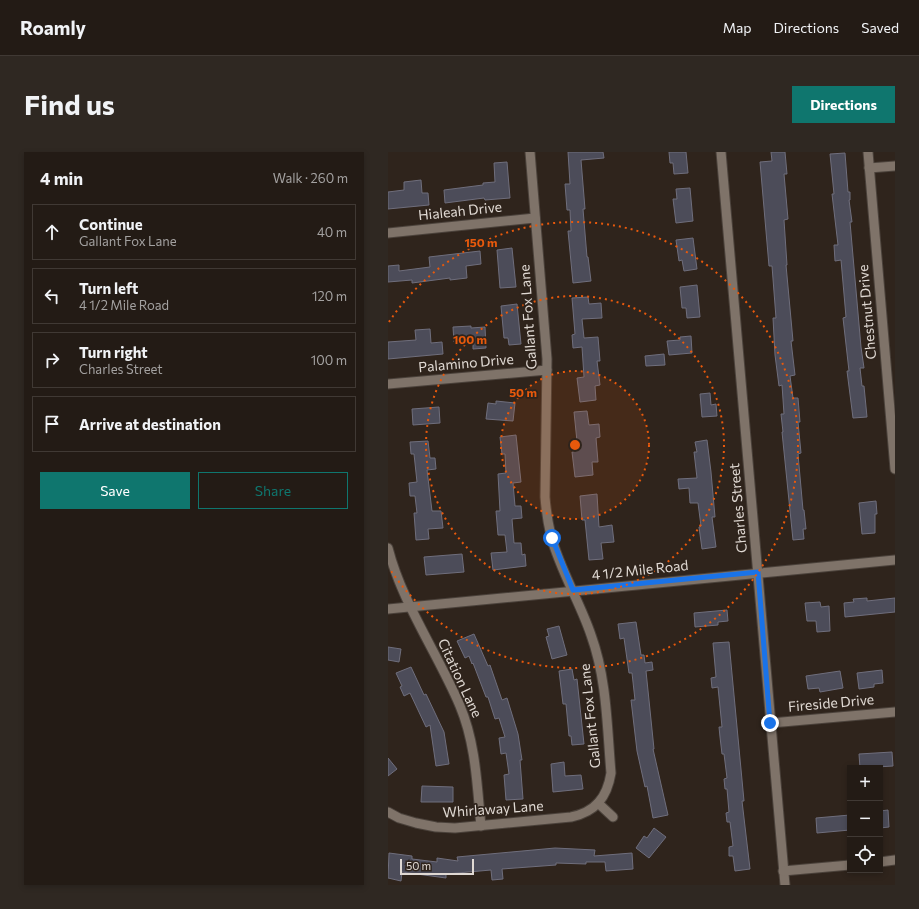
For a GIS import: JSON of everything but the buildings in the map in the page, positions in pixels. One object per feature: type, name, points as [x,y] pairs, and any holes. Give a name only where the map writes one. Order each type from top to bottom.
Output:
[{"type":"street","name":"Gallant Fox Lane","points":[[530,152],[547,370],[545,497],[547,518],[553,543],[591,635],[603,682],[611,773],[607,789],[598,803]]},
{"type":"street","name":"Charles Street","points":[[722,152],[785,885]]},
{"type":"street","name":"Chestnut Drive","points":[[868,152],[893,415],[895,469]]},
{"type":"street","points":[[869,168],[895,166]]},
{"type":"street","name":"Hialeah Drive","points":[[388,233],[535,218]]},
{"type":"street","name":"Palamino Drive","points":[[388,384],[547,370]]},
{"type":"street","name":"Citation Lane","points":[[388,548],[395,569],[411,606],[460,706],[468,727],[473,752],[481,826]]},
{"type":"street","name":"4 1/2 Mile Road","points":[[388,609],[758,572],[895,560]]},
{"type":"street","name":"Fireside Drive","points":[[770,723],[895,712]]},
{"type":"street","points":[[598,803],[613,817]]},
{"type":"street","name":"Whirlaway Lane","points":[[388,812],[399,818],[416,823],[436,827],[455,828],[571,817],[581,815],[591,810],[598,803]]},
{"type":"street","points":[[883,862],[895,860]]},
{"type":"street","points":[[783,871],[847,865]]},
{"type":"route","points":[[552,538],[573,590],[758,572],[770,723]]}]
